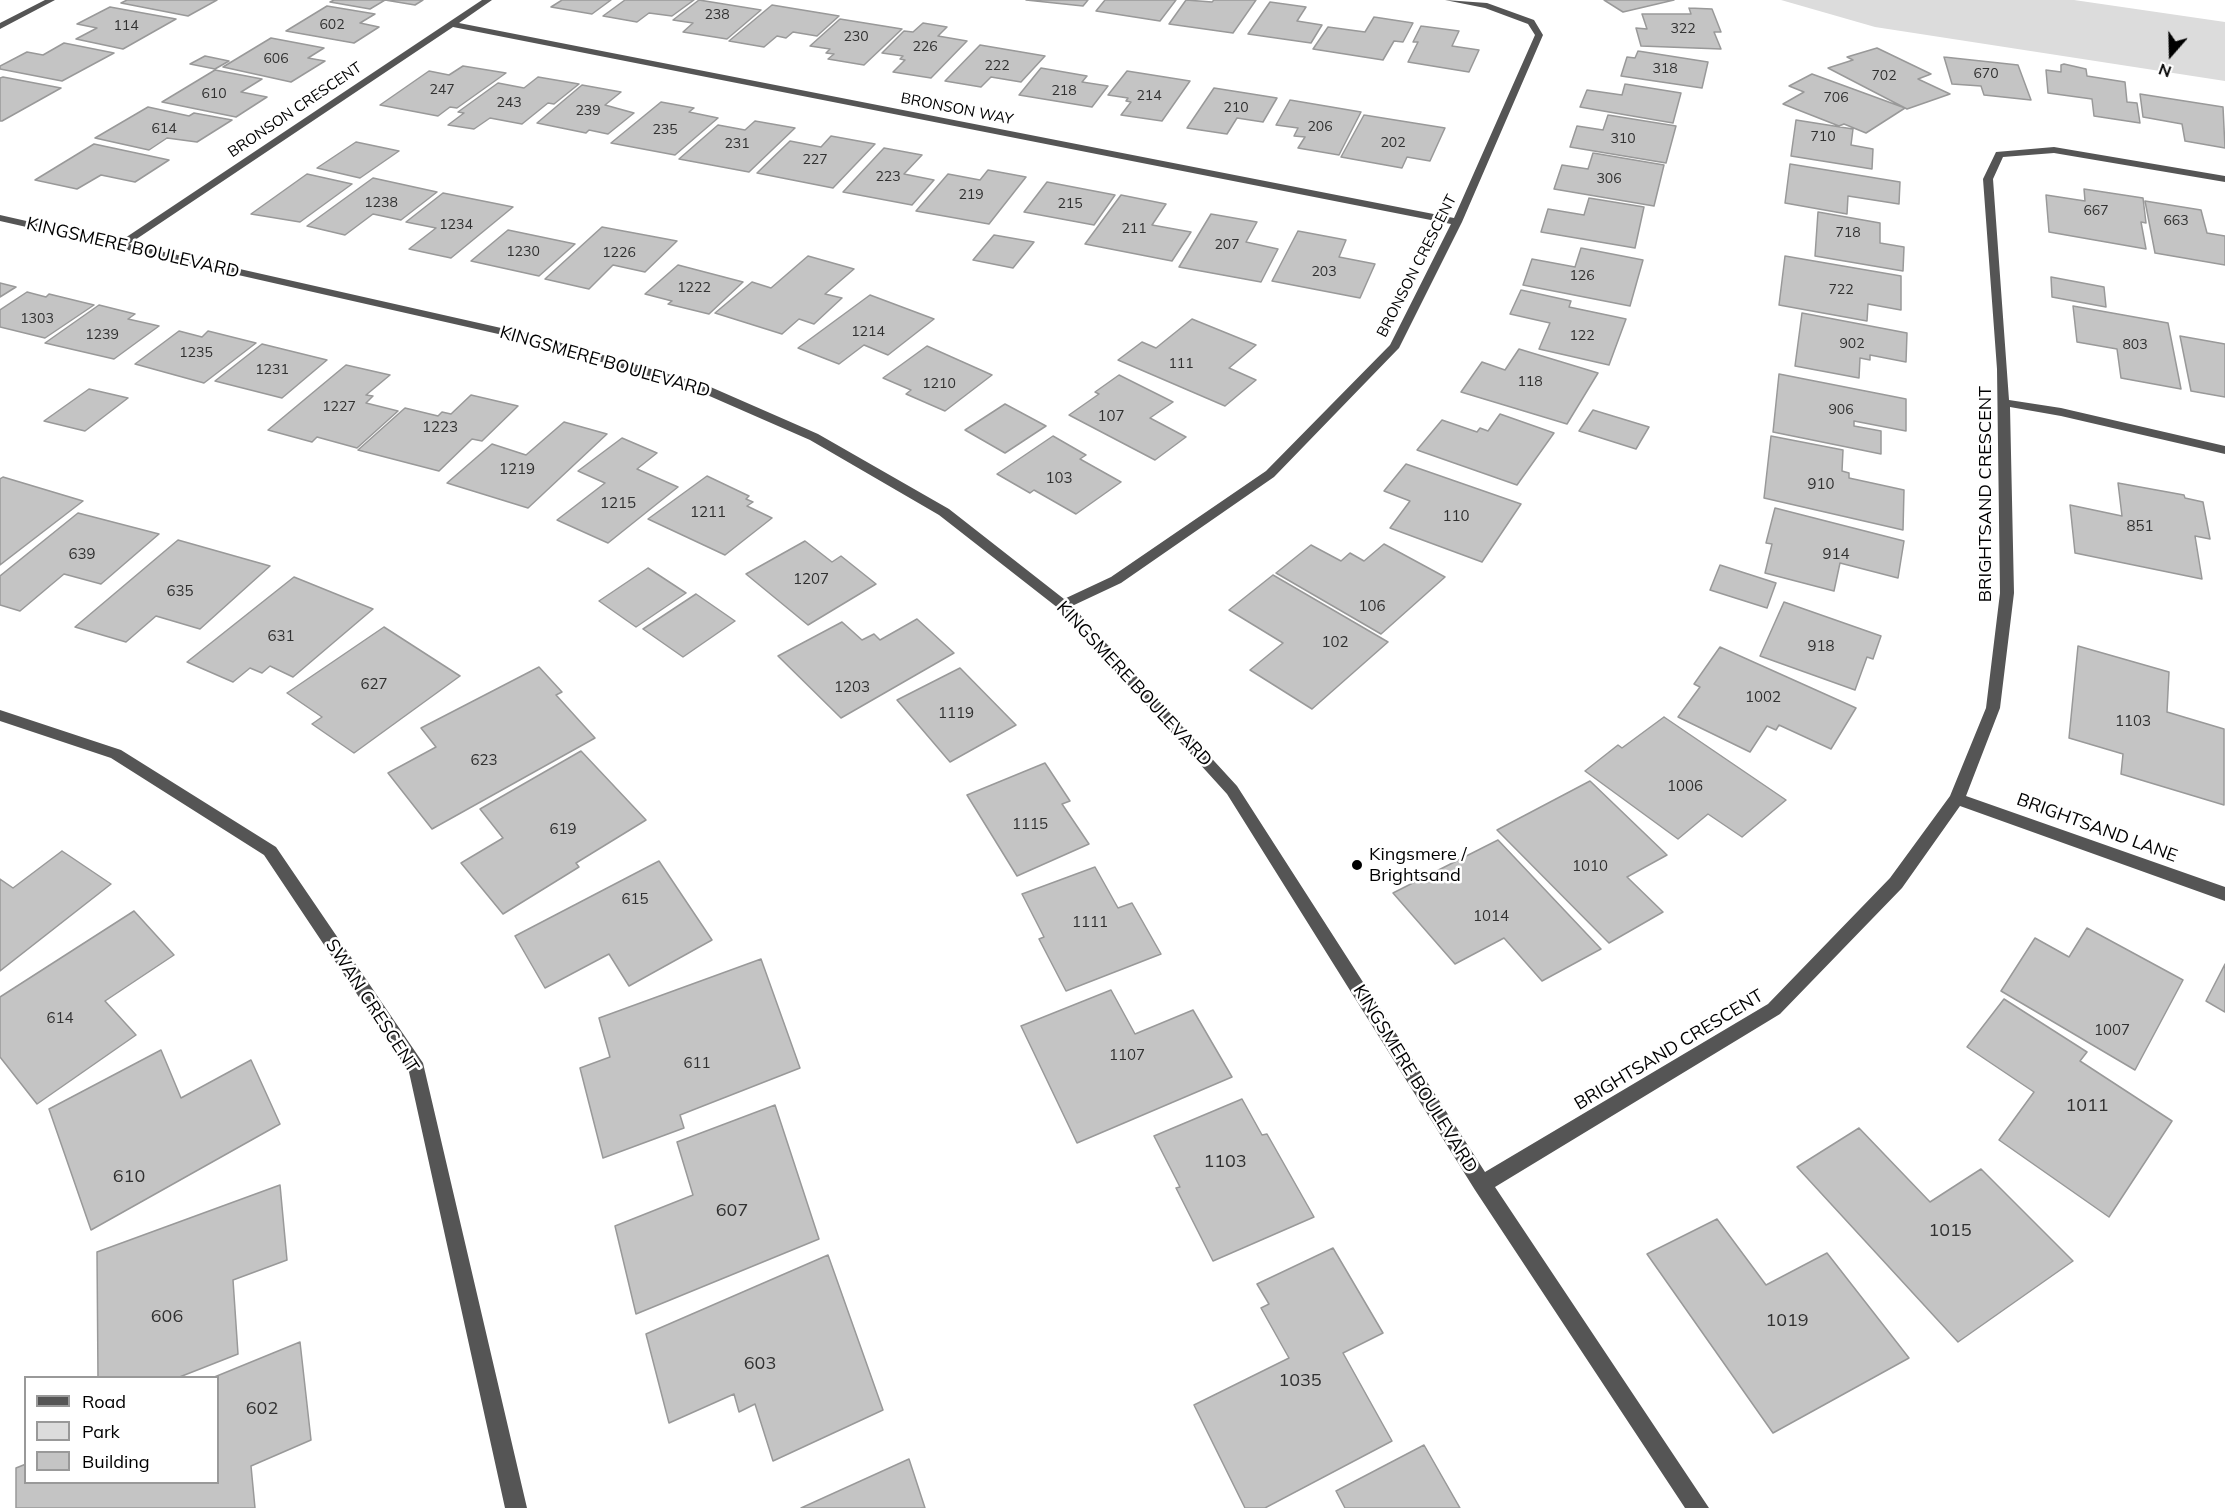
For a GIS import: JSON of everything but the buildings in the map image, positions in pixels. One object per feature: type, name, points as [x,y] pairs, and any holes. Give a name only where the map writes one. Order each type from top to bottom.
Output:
[{"type":"street","points":[[0,26],[51,0]]},
{"type":"street","name":"BRONSON CRESCENT","points":[[119,246],[488,0]]},
{"type":"street","name":"BRONSON CRESCENT","points":[[1063,605],[1116,580],[1270,474],[1395,346],[1457,222],[1539,35],[1531,22],[1487,6],[1449,0]]},
{"type":"street","name":"BRONSON WAY","points":[[451,24],[1457,222]]},
{"type":"street","name":"BRIGHTSAND CRESCENT","points":[[1482,1184],[1774,1009],[1896,884],[1957,799],[1993,708],[2007,593],[2003,369],[1988,179],[1999,154],[2054,150],[2225,179]]},
{"type":"street","name":"KINGSMERE BOULEVARD","points":[[0,218],[541,340],[702,388],[814,437],[944,512],[1063,605],[1232,790],[1482,1184],[1698,1508]]},
{"type":"street","points":[[2002,402],[2061,412],[2225,450]]},
{"type":"street","name":"SWAN CRESCENT","points":[[0,715],[116,754],[270,851],[417,1069],[516,1508]]},
{"type":"street","name":"BRIGHTSAND LANE","points":[[1957,799],[2225,894]]},
{"type":"green space","points":[[1781,0],[2074,0],[2225,22],[2225,81],[1875,27]]},
{"type":"place","name":"Kingsmere / Brightsand","points":[[1357,865]]}]
